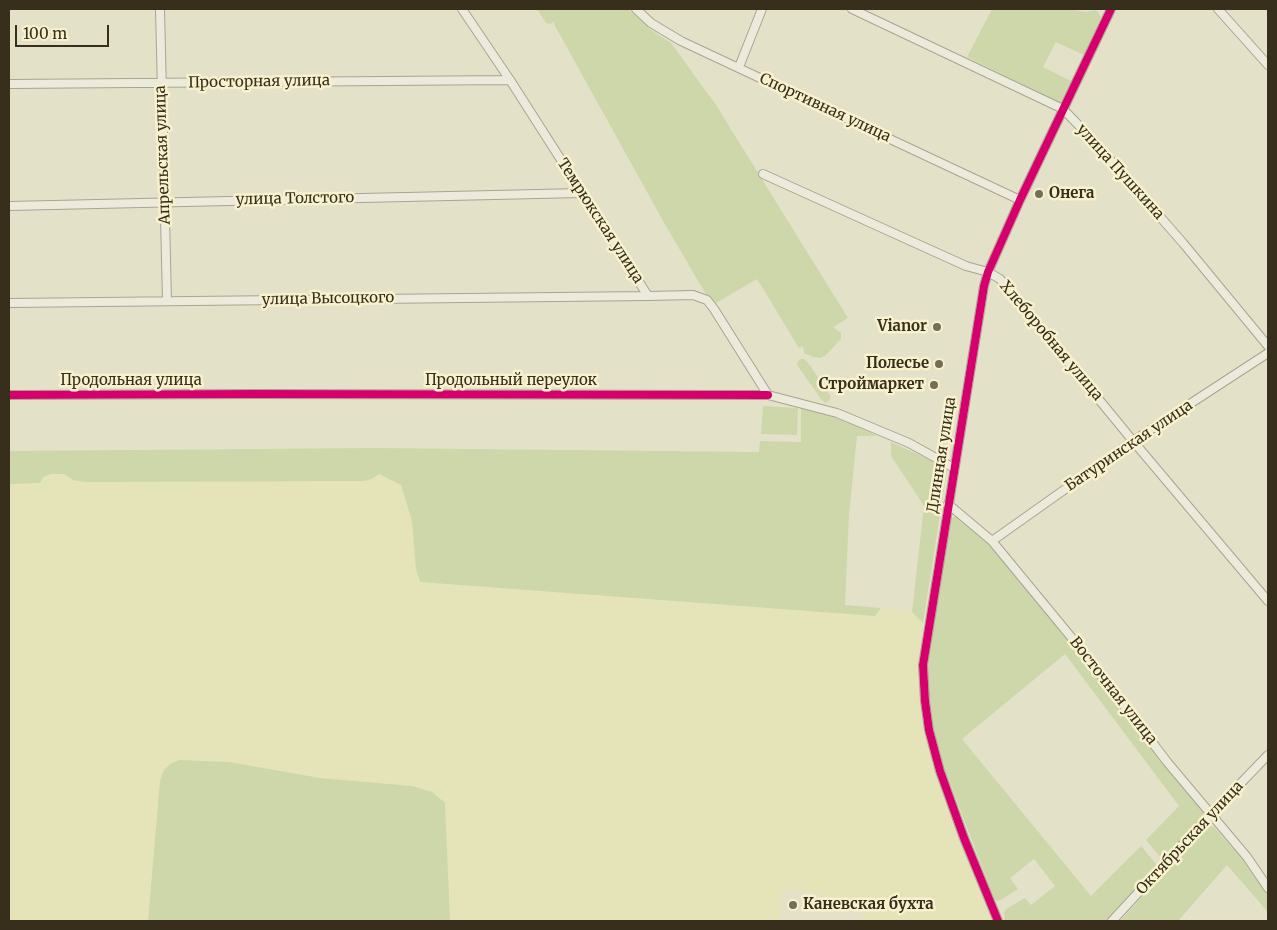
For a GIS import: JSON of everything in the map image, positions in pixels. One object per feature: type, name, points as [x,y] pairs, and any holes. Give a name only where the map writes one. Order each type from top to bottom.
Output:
[{"type":"street","name":"Апрельская улица","points":[[160,9],[167,301]]},
{"type":"street","name":"Темрюкская улица","points":[[462,9],[510,80],[648,296],[693,295],[707,300],[768,395]]},
{"type":"street","name":"Спортивная улица","points":[[636,9],[669,35],[1020,200]]},
{"type":"street","points":[[739,67],[762,9]]},
{"type":"street","name":"улица Пушкина","points":[[852,9],[1063,109],[1092,139],[1183,243],[1268,346]]},
{"type":"street","name":"Длинная улица","points":[[998,921],[964,838],[930,737],[923,665],[980,307],[988,272],[1020,200],[1111,9]]},
{"type":"street","points":[[1218,9],[1268,65]]},
{"type":"street","name":"Просторная улица","points":[[9,84],[510,80]]},
{"type":"street","name":"Хлеборобная улица","points":[[763,174],[966,266],[988,272],[1006,285],[1268,601]]},
{"type":"street","name":"улица Толстого","points":[[9,206],[582,193]]},
{"type":"street","name":"улица Высоцкого","points":[[9,303],[648,296]]},
{"type":"street","name":"Батуринская улица","points":[[992,541],[1134,441],[1268,353]]},
{"type":"street","name":"Продольный переулок","points":[[254,394],[768,395]]},
{"type":"street","name":"Продольная улица","points":[[9,395],[254,394]]},
{"type":"street","points":[[768,395],[837,413],[908,443],[954,468]]},
{"type":"street","name":"Восточная улица","points":[[948,504],[992,541],[1076,643],[1168,763],[1247,857],[1268,888]]},
{"type":"street","name":"Октябрьская улица","points":[[1112,921],[1268,755]]},
{"type":"green space","points":[[537,9],[628,9],[651,30],[671,43],[716,105],[848,318],[833,327],[841,333],[841,339],[826,355],[821,358],[813,357],[804,353],[803,346],[799,348],[757,279],[716,303],[705,293],[662,219],[555,26],[554,21],[551,24],[546,23]]},
{"type":"green space","points":[[992,9],[1068,9],[1086,12],[1095,10],[1098,12],[1101,17],[1084,55],[1056,42],[1043,67],[1071,81],[1060,103],[967,57]]},
{"type":"green space","points":[[801,359],[804,359],[809,364],[831,397],[829,401],[825,403],[821,399],[797,365]]},
{"type":"green space","points":[[763,406],[798,408],[797,435],[761,434]]},
{"type":"green space","points":[[801,407],[857,426],[877,436],[857,436],[849,515],[845,605],[881,608],[875,616],[420,582],[416,569],[412,521],[401,485],[379,474],[372,479],[364,481],[85,482],[73,480],[64,474],[51,474],[43,477],[40,483],[9,484],[9,451],[375,448],[759,452],[760,441],[801,442]]},
{"type":"green space","points":[[891,442],[944,466],[947,470],[923,623],[912,612],[924,506],[891,456]]},
{"type":"green space","points":[[379,473],[401,485],[412,521],[416,569],[420,582],[875,616],[881,608],[912,612],[923,623],[919,682],[926,735],[950,814],[993,921],[861,921],[865,908],[806,890],[782,890],[780,921],[450,921],[445,803],[320,778],[229,762],[203,760],[164,770],[160,781],[148,921],[9,921],[9,484],[40,483],[43,477],[51,474],[64,474],[73,480],[85,482],[364,481],[372,479]]},
{"type":"green space","points":[[957,516],[992,545],[1074,645],[1203,810],[1203,816],[1164,859],[1161,858],[1146,840],[1179,806],[1065,654],[962,739],[1091,896],[1141,846],[1156,864],[1155,868],[1106,921],[1005,921],[1004,913],[1006,909],[1025,898],[1031,905],[1055,886],[1034,859],[1010,878],[1018,889],[1001,900],[997,901],[994,898],[947,775],[937,745],[926,682],[947,523],[949,519]]},
{"type":"green space","points":[[179,760],[229,762],[320,778],[412,786],[432,792],[445,803],[450,921],[148,921],[160,781],[164,770],[170,764]]},
{"type":"green space","points":[[1206,827],[1214,827],[1244,861],[1268,893],[1268,912],[1227,865],[1178,921],[1120,921]]},
{"type":"cycle path","points":[[998,921],[964,838],[940,771],[929,730],[923,665],[984,286],[988,272],[1020,200],[1111,9]]},
{"type":"cycle path","points":[[9,395],[768,395]]},
{"type":"place","name":"Онега","points":[[1039,194]]},
{"type":"place","name":"Vianor","points":[[937,327]]},
{"type":"place","name":"Полесье","points":[[939,364]]},
{"type":"place","name":"Строймаркет","points":[[934,385]]},
{"type":"place","name":"Каневская бухта","points":[[793,905]]}]
